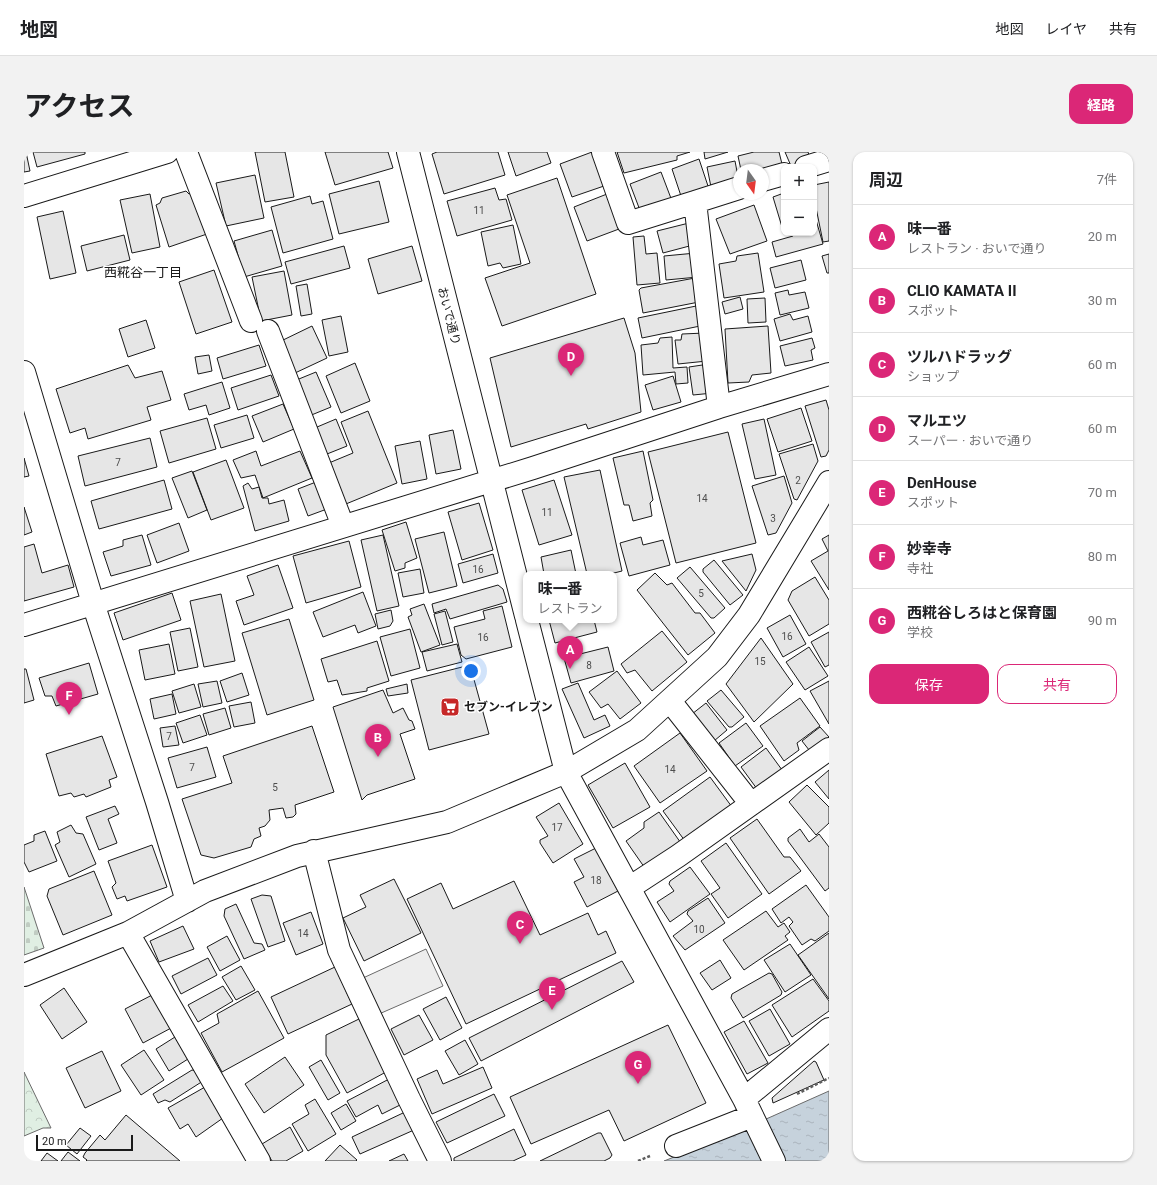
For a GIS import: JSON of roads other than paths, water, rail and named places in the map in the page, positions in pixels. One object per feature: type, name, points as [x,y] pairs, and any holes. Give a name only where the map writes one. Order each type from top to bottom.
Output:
[{"type":"street","points":[[24,196],[167,152]]},
{"type":"street","points":[[186,152],[343,526]]},
{"type":"street","name":"おいで通り","points":[[408,152],[523,604]]},
{"type":"street","points":[[603,152],[628,223],[733,190]]},
{"type":"street","points":[[816,164],[829,160]]},
{"type":"street","points":[[769,178],[781,175]]},
{"type":"street","points":[[695,202],[719,407]]},
{"type":"street","points":[[24,372],[93,603],[187,901]]},
{"type":"street","points":[[24,625],[533,468],[719,407],[829,374]]},
{"type":"street","points":[[24,975],[128,933],[205,891],[314,852],[447,822],[566,772],[637,730],[718,657],[744,621],[829,482]]},
{"type":"street","points":[[528,623],[566,772],[750,1112],[774,1161]]},
{"type":"street","points":[[670,701],[751,804]]},
{"type":"street","points":[[629,888],[678,856],[829,749]]},
{"type":"street","points":[[314,852],[339,950],[440,1161]]},
{"type":"street","points":[[128,933],[259,1161]]},
{"type":"street","points":[[676,1146],[750,1112],[829,1029]]},
{"type":"water","points":[[829,1091],[829,1161],[664,1161],[737,1132]]},
{"type":"place","name":"マルエツ","points":[[571,376]]},
{"type":"place","name":"味一番","points":[[570,669]]},
{"type":"place","name":"セブン-イレブン","points":[[450,707]]},
{"type":"place","name":"妙幸寺","points":[[69,715]]},
{"type":"place","name":"CLIO KAMATA II","points":[[378,757]]},
{"type":"place","name":"ツルハドラッグ","points":[[520,944]]},
{"type":"place","name":"DenHouse","points":[[552,1010]]},
{"type":"place","name":"西糀谷しろはと保育園","points":[[638,1084]]},
{"type":"district","name":"西糀谷一丁目","points":[[143,272]]}]
